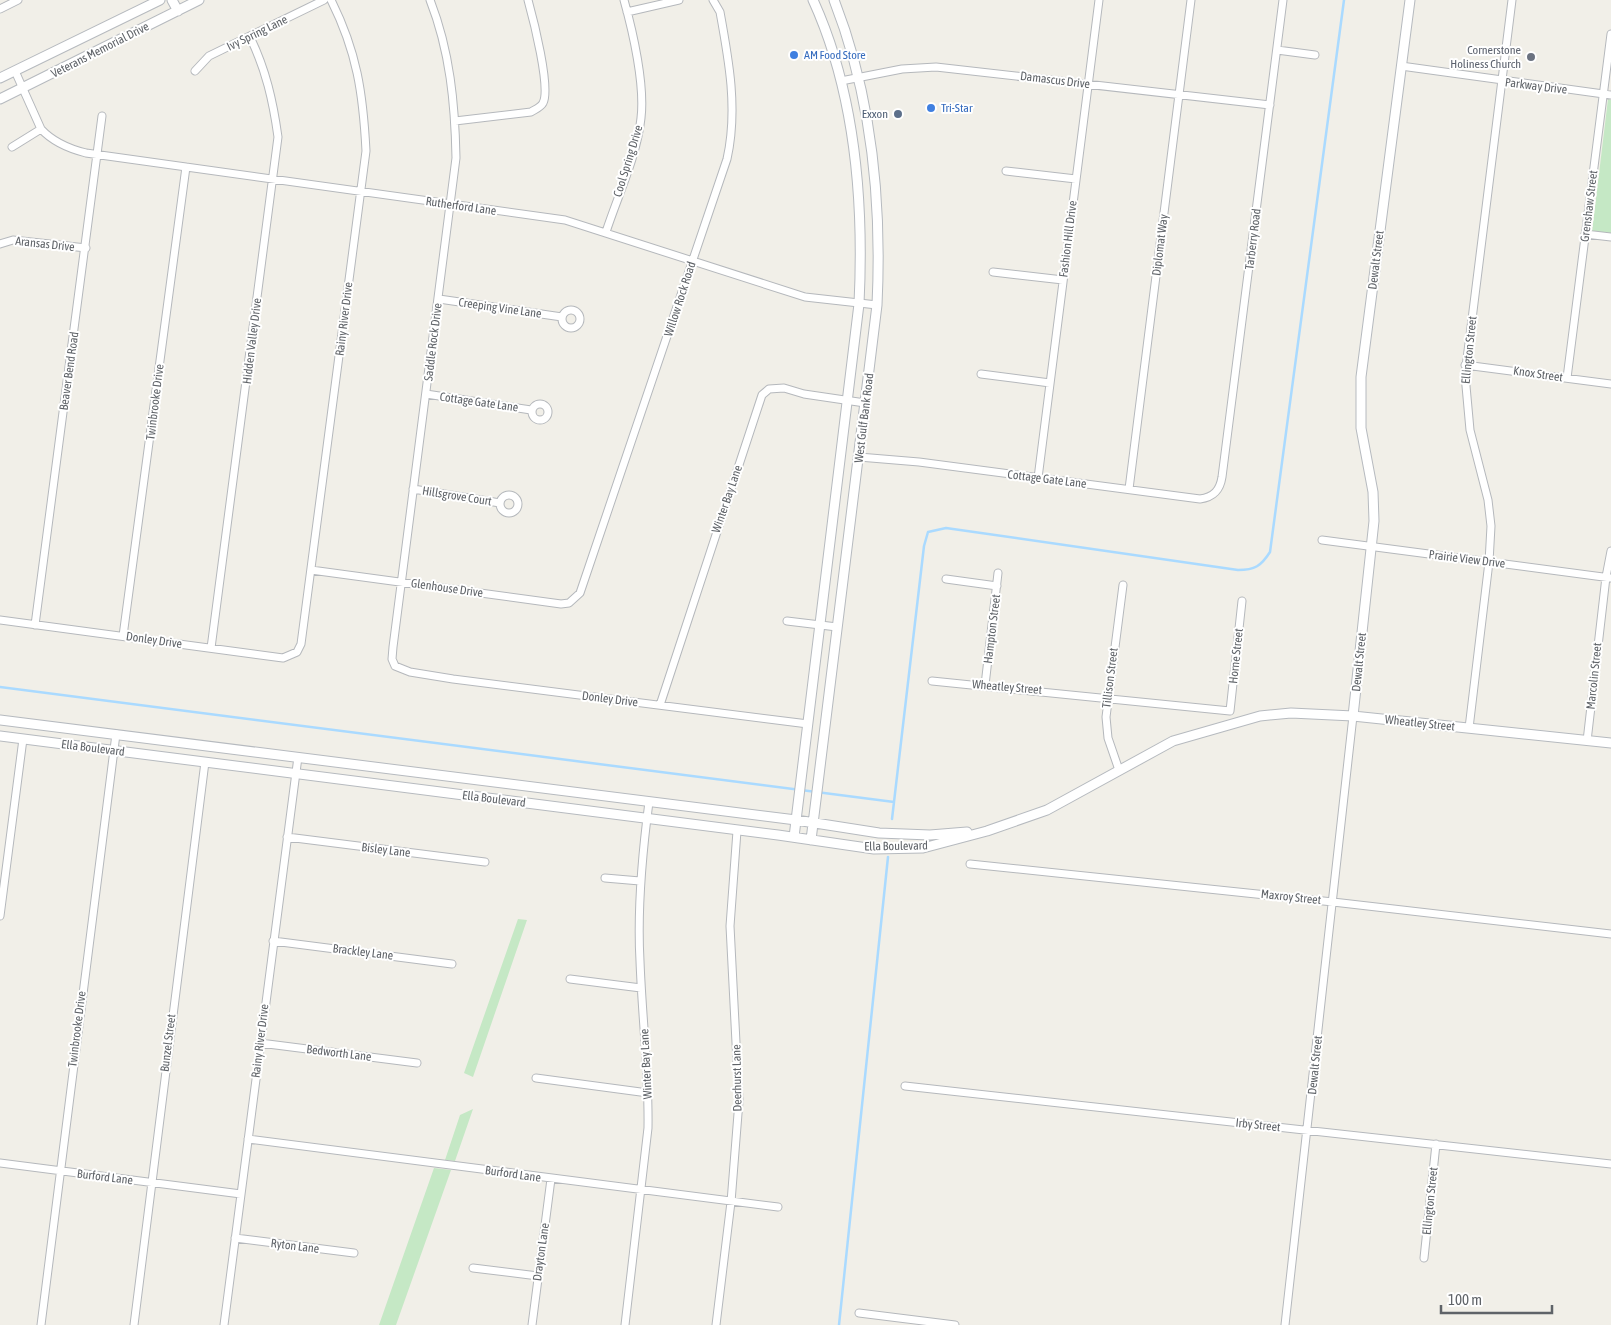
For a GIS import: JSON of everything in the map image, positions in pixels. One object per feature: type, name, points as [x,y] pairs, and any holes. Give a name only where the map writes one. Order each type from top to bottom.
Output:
[{"type":"main road","name":"Veterans Memorial Drive","points":[[0,78],[160,0]]},
{"type":"main road","points":[[172,0],[178,11]]},
{"type":"main road","name":"Veterans Memorial Drive","points":[[0,99],[199,0]]},
{"type":"main road","name":"West Gulf Bank Road","points":[[794,837],[859,304],[860,202],[854,148],[841,81],[832,48],[813,0]]},
{"type":"main road","name":"West Gulf Bank Road","points":[[811,840],[818,804],[837,627],[860,457],[877,305],[880,249],[877,199],[860,78],[834,0]]},
{"type":"main road","name":"Dewalt Street","points":[[1353,716],[1374,521],[1372,492],[1361,428],[1361,377],[1410,0]]},
{"type":"main road","points":[[860,202],[877,199]]},
{"type":"main road","name":"Wheatley Street","points":[[1229,725],[1260,716],[1291,713],[1353,716],[1611,743]]},
{"type":"main road","name":"Ella Boulevard","points":[[0,720],[815,822],[879,833],[930,834],[987,831]]},
{"type":"main road","name":"Ella Boulevard","points":[[0,736],[794,837],[874,850],[923,848],[987,831],[1047,810],[1173,741],[1229,725]]},
{"type":"street","points":[[0,9],[18,0]]},
{"type":"street","name":"Ivy Spring Lane","points":[[195,71],[209,56],[324,0]]},
{"type":"street","name":"Rainy River Drive","points":[[301,643],[366,151],[364,101],[351,48],[331,0]]},
{"type":"street","name":"Saddle Rock Drive","points":[[413,673],[395,666],[392,659],[456,158],[455,121],[445,45],[430,0]]},
{"type":"street","points":[[455,121],[531,112],[540,107],[544,101],[546,91],[528,0]]},
{"type":"street","name":"Cool Spring Drive","points":[[606,232],[637,140],[641,117],[636,56],[624,0]]},
{"type":"street","points":[[627,12],[679,0]]},
{"type":"street","name":"Willow Rock Road","points":[[580,594],[727,159],[733,119],[726,46],[720,12],[713,0]]},
{"type":"street","name":"Fashion Hill Drive","points":[[1038,478],[1099,0]]},
{"type":"street","name":"Diplomat Way","points":[[1129,489],[1191,0]]},
{"type":"street","name":"Tarberry Road","points":[[1222,477],[1283,0]]},
{"type":"street","name":"Ellington Street","points":[[1469,728],[1489,562],[1491,526],[1488,500],[1470,430],[1465,391],[1465,365],[1512,0]]},
{"type":"street","name":"Grenshaw Street","points":[[1567,378],[1585,234],[1607,95],[1611,34]]},
{"type":"street","name":"Hidden Valley Drive","points":[[211,648],[278,137],[272,96],[262,61],[250,37]]},
{"type":"street","points":[[1277,50],[1315,56]]},
{"type":"street","name":"Parkway Drive","points":[[1401,66],[1607,95]]},
{"type":"street","name":"Damascus Drive","points":[[841,81],[902,69],[936,67],[1270,105]]},
{"type":"street","points":[[12,147],[41,129],[15,71]]},
{"type":"street","name":"Beaver Bend Road","points":[[36,625],[102,116]]},
{"type":"street","name":"Rutherford Lane","points":[[41,129],[47,135],[72,149],[98,155],[360,193],[565,220],[693,259],[806,297],[877,305]]},
{"type":"street","name":"Twinbrooke Drive","points":[[123,636],[186,167]]},
{"type":"street","points":[[1006,171],[1076,179]]},
{"type":"street","points":[[1585,234],[1611,237]]},
{"type":"street","name":"Aransas Drive","points":[[2,243],[13,240],[86,248]]},
{"type":"street","points":[[993,272],[1063,280]]},
{"type":"street","name":"Creeping Vine Lane","points":[[439,299],[562,317]]},
{"type":"street","name":"Knox Street","points":[[1465,365],[1611,384]]},
{"type":"street","points":[[981,374],[1050,382]]},
{"type":"street","name":"Winter Bay Lane","points":[[660,706],[762,395],[769,389],[776,387],[865,403]]},
{"type":"street","name":"Cottage Gate Lane","points":[[426,394],[531,410]]},
{"type":"street","name":"Cottage Gate Lane","points":[[860,457],[1209,498],[1220,487],[1222,477]]},
{"type":"street","name":"Hillsgrove Court","points":[[413,489],[500,503]]},
{"type":"street","name":"Prairie View Drive","points":[[1322,540],[1608,577]]},
{"type":"street","name":"Marcolin Street","points":[[1587,741],[1611,551]]},
{"type":"street","name":"Glenhouse Drive","points":[[311,570],[562,604],[569,603],[580,594]]},
{"type":"street","name":"Hampton Street","points":[[985,685],[998,573]]},
{"type":"street","points":[[946,579],[997,586]]},
{"type":"street","name":"Tillison Street","points":[[1119,770],[1108,738],[1106,717],[1122,585]]},
{"type":"street","name":"Horne Street","points":[[1230,711],[1242,601]]},
{"type":"street","name":"Donley Drive","points":[[0,620],[284,658],[297,652],[301,643]]},
{"type":"street","points":[[787,621],[837,627]]},
{"type":"street","name":"Donley Drive","points":[[413,673],[808,724]]},
{"type":"street","name":"Wheatley Street","points":[[932,681],[1108,697],[1230,711]]},
{"type":"street","name":"Dewalt Street","points":[[1285,1325],[1353,716]]},
{"type":"street","name":"Twinbrooke Drive","points":[[41,1325],[59,1171],[116,734]]},
{"type":"street","points":[[0,916],[23,739]]},
{"type":"street","name":"Rainy River Drive","points":[[224,1325],[286,837],[298,757]]},
{"type":"street","name":"Bunzel Street","points":[[134,1325],[150,1182],[205,762]]},
{"type":"street","name":"Winter Bay Lane","points":[[625,1325],[648,1128],[648,1093],[641,988],[640,881],[649,802]]},
{"type":"street","name":"Deerhurst Lane","points":[[716,1325],[732,1202],[739,1101],[730,926],[737,831]]},
{"type":"street","name":"Bisley Lane","points":[[286,837],[485,862]]},
{"type":"street","name":"Maxroy Street","points":[[970,864],[1333,902],[1611,934]]},
{"type":"street","points":[[605,878],[640,881]]},
{"type":"street","name":"Brackley Lane","points":[[274,941],[452,964]]},
{"type":"street","points":[[570,979],[641,988]]},
{"type":"street","name":"Bedworth Lane","points":[[260,1043],[418,1063]]},
{"type":"street","points":[[536,1078],[648,1093]]},
{"type":"street","name":"Irby Street","points":[[905,1086],[1611,1164]]},
{"type":"street","name":"Burford Lane","points":[[248,1139],[551,1180],[778,1207]]},
{"type":"street","name":"Ellington Street","points":[[1424,1258],[1436,1144]]},
{"type":"street","name":"Burford Lane","points":[[0,1163],[241,1194]]},
{"type":"street","name":"Drayton Lane","points":[[532,1325],[551,1180]]},
{"type":"street","name":"Ryton Lane","points":[[235,1238],[354,1253]]},
{"type":"street","points":[[473,1268],[538,1276]]},
{"type":"street","points":[[858,1314],[955,1325]]},
{"type":"green space","points":[[1608,99],[1611,100],[1611,235],[1592,232]]},
{"type":"green space","points":[[518,919],[527,920],[473,1077],[464,1073]]},
{"type":"green space","points":[[473,1109],[455,1161],[445,1160],[460,1115]]},
{"type":"green space","points":[[434,1168],[451,1170],[396,1325],[379,1325]]},
{"type":"waterway","points":[[0,687],[894,802],[924,546],[928,532],[946,528],[1238,570],[1257,566],[1264,561],[1270,552],[1344,0]]},
{"type":"waterway","points":[[892,819],[894,802]]},
{"type":"waterway","points":[[839,1325],[888,857]]},
{"type":"place","name":"AM Food Store","points":[[794,55]]},
{"type":"place","name":"Cornerstone Holiness Church","points":[[1531,57]]},
{"type":"place","name":"Tri-Star","points":[[931,108]]},
{"type":"place","name":"Exxon","points":[[898,114]]}]
